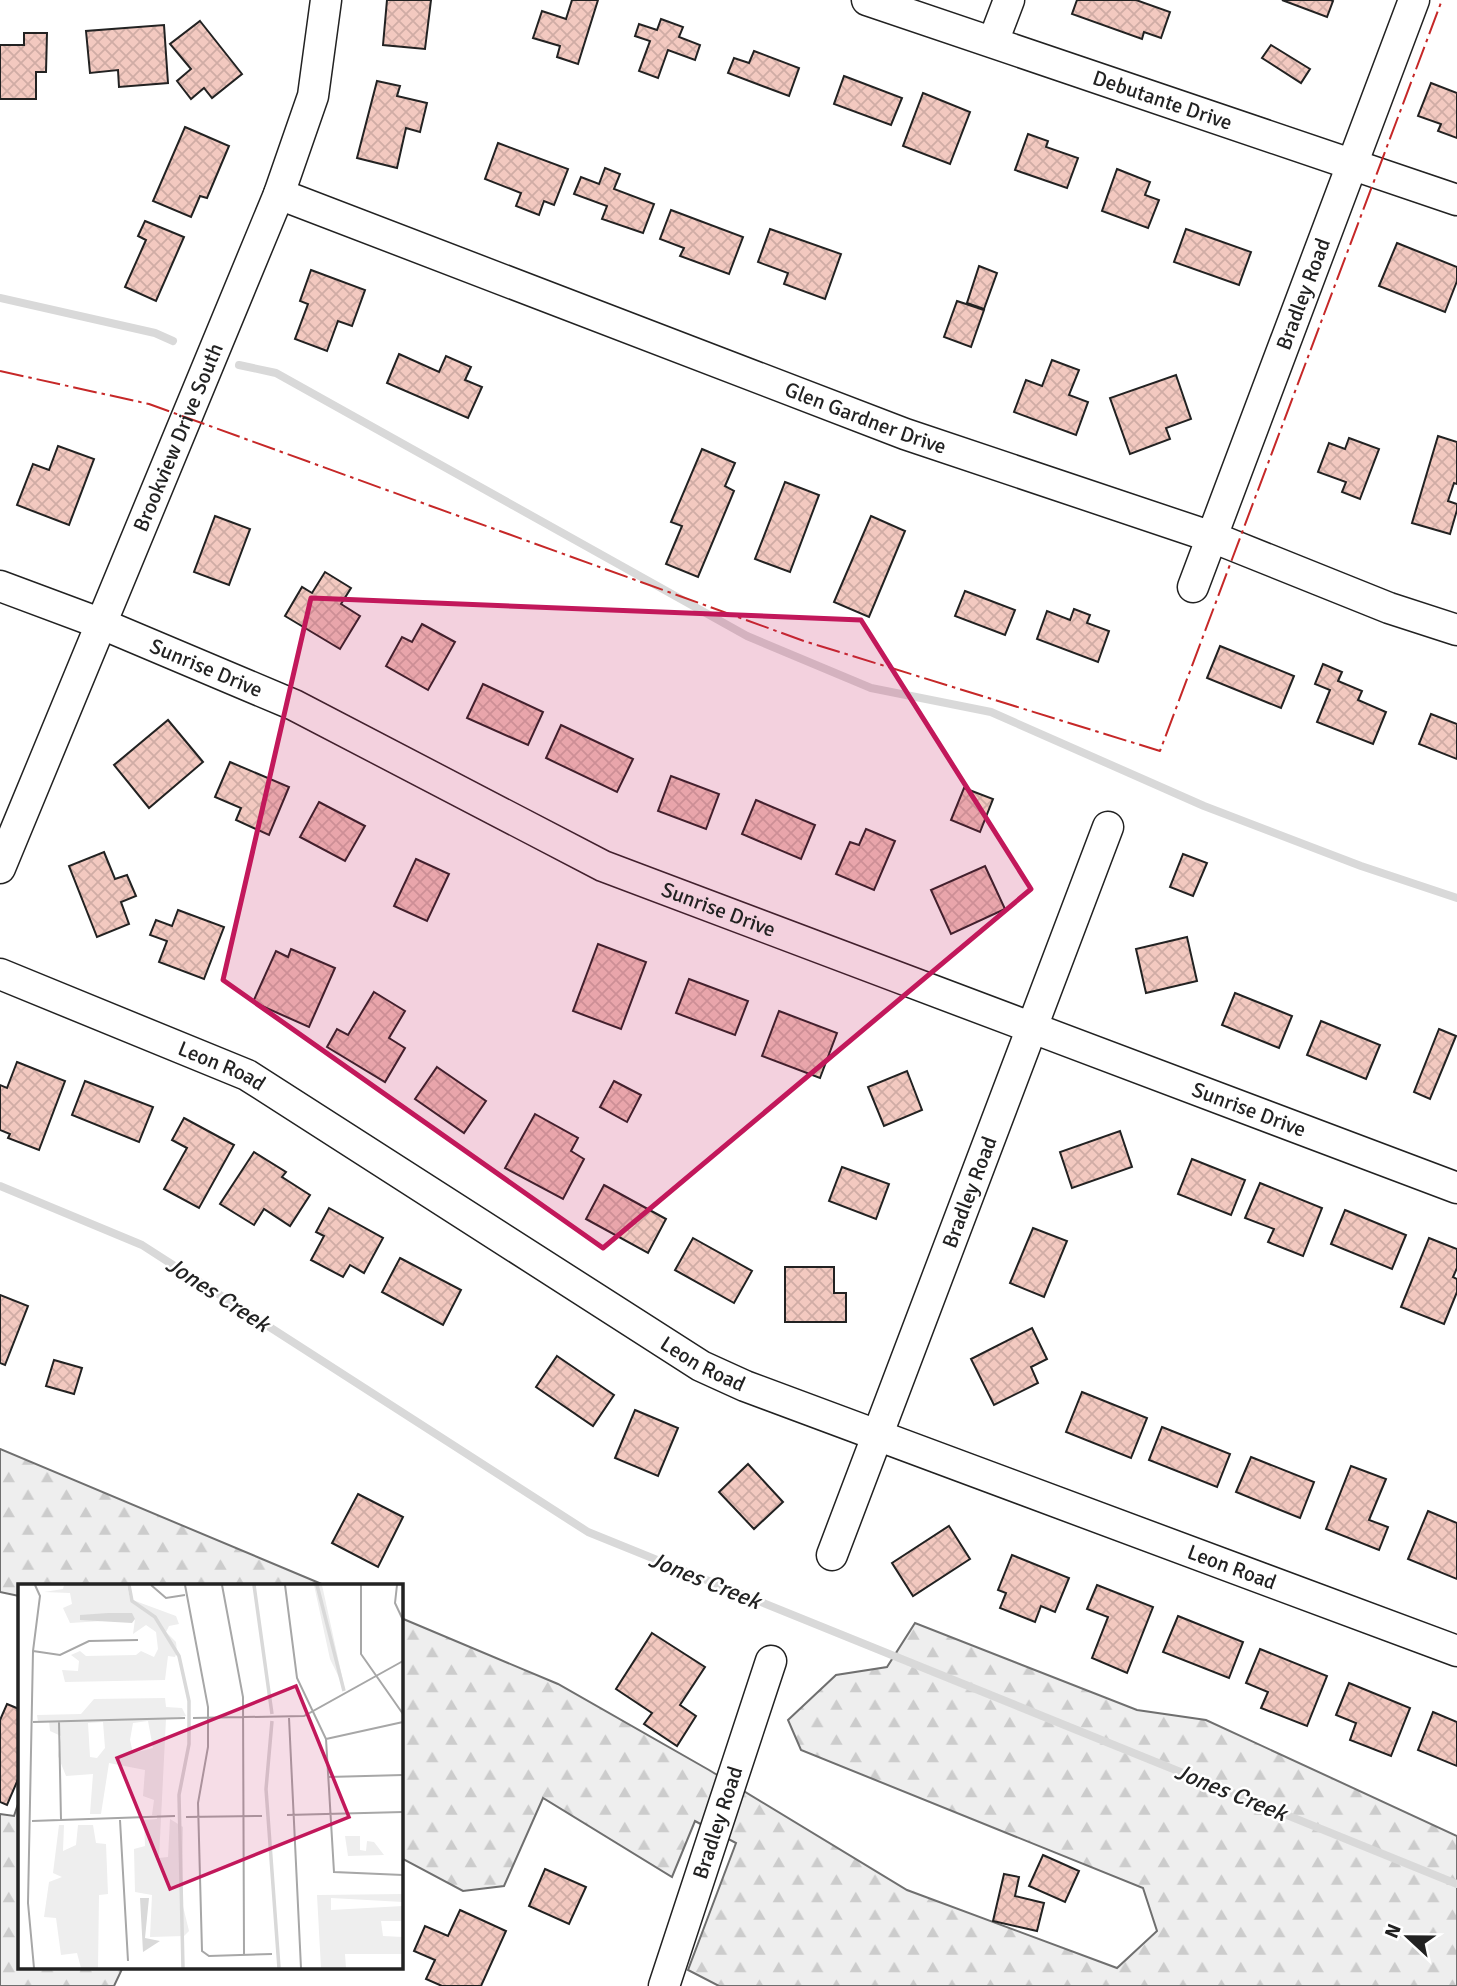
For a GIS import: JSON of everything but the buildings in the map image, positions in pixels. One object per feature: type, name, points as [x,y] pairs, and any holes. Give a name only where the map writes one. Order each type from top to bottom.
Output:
[{"type":"street","name":"Brookview Drive South","points":[[0,868],[279,194],[313,96],[326,0]]},
{"type":"street","name":"Debutante Drive","points":[[867,0],[1457,200]]},
{"type":"street","points":[[993,42],[1009,0]]},
{"type":"street","name":"Bradley Road","points":[[1193,587],[1414,0]]},
{"type":"street","name":"Glen Gardner Drive","points":[[279,194],[905,434],[1212,537],[1389,608],[1457,630]]},
{"type":"street","name":"Sunrise Drive","points":[[0,586],[102,624],[294,705],[603,866],[1457,1188]]},
{"type":"street","name":"Bradley Road","points":[[832,1555],[1108,827]]},
{"type":"street","name":"Leon Road","points":[[0,974],[247,1075],[701,1366],[879,1436],[1457,1651]]},
{"type":"street","name":"Bradley Road","points":[[664,1986],[771,1661]]},
{"type":"highlighted area","points":[[311,598],[861,620],[1031,889],[603,1248],[223,980]]},
{"type":"green space","points":[[0,1449],[322,1584],[18,1584],[18,1596],[0,1592]]},
{"type":"green space","points":[[402,1618],[558,1684],[709,1770],[907,1890],[1117,1968],[1157,1931],[1143,1888],[801,1750],[788,1720],[836,1675],[887,1667],[915,1623],[1137,1710],[1206,1720],[1457,1836],[1457,1986],[719,1986],[688,1970],[736,1843],[695,1821],[672,1877],[543,1798],[504,1886],[463,1891],[402,1859]]},
{"type":"green space","points":[[18,1804],[18,1968],[123,1968],[114,1986],[0,1986],[0,1814],[14,1816]]},
{"type":"waterway","points":[[0,298],[155,333],[173,341]]},
{"type":"waterway","points":[[239,365],[276,373],[747,636],[871,688],[991,712],[1204,806],[1361,866],[1457,898]]},
{"type":"waterway","name":"Jones Creek","points":[[0,1186],[142,1245],[588,1532],[1457,1884]]},
{"type":"power","points":[[0,371],[149,404],[804,641],[1160,751],[1442,0]]}]
